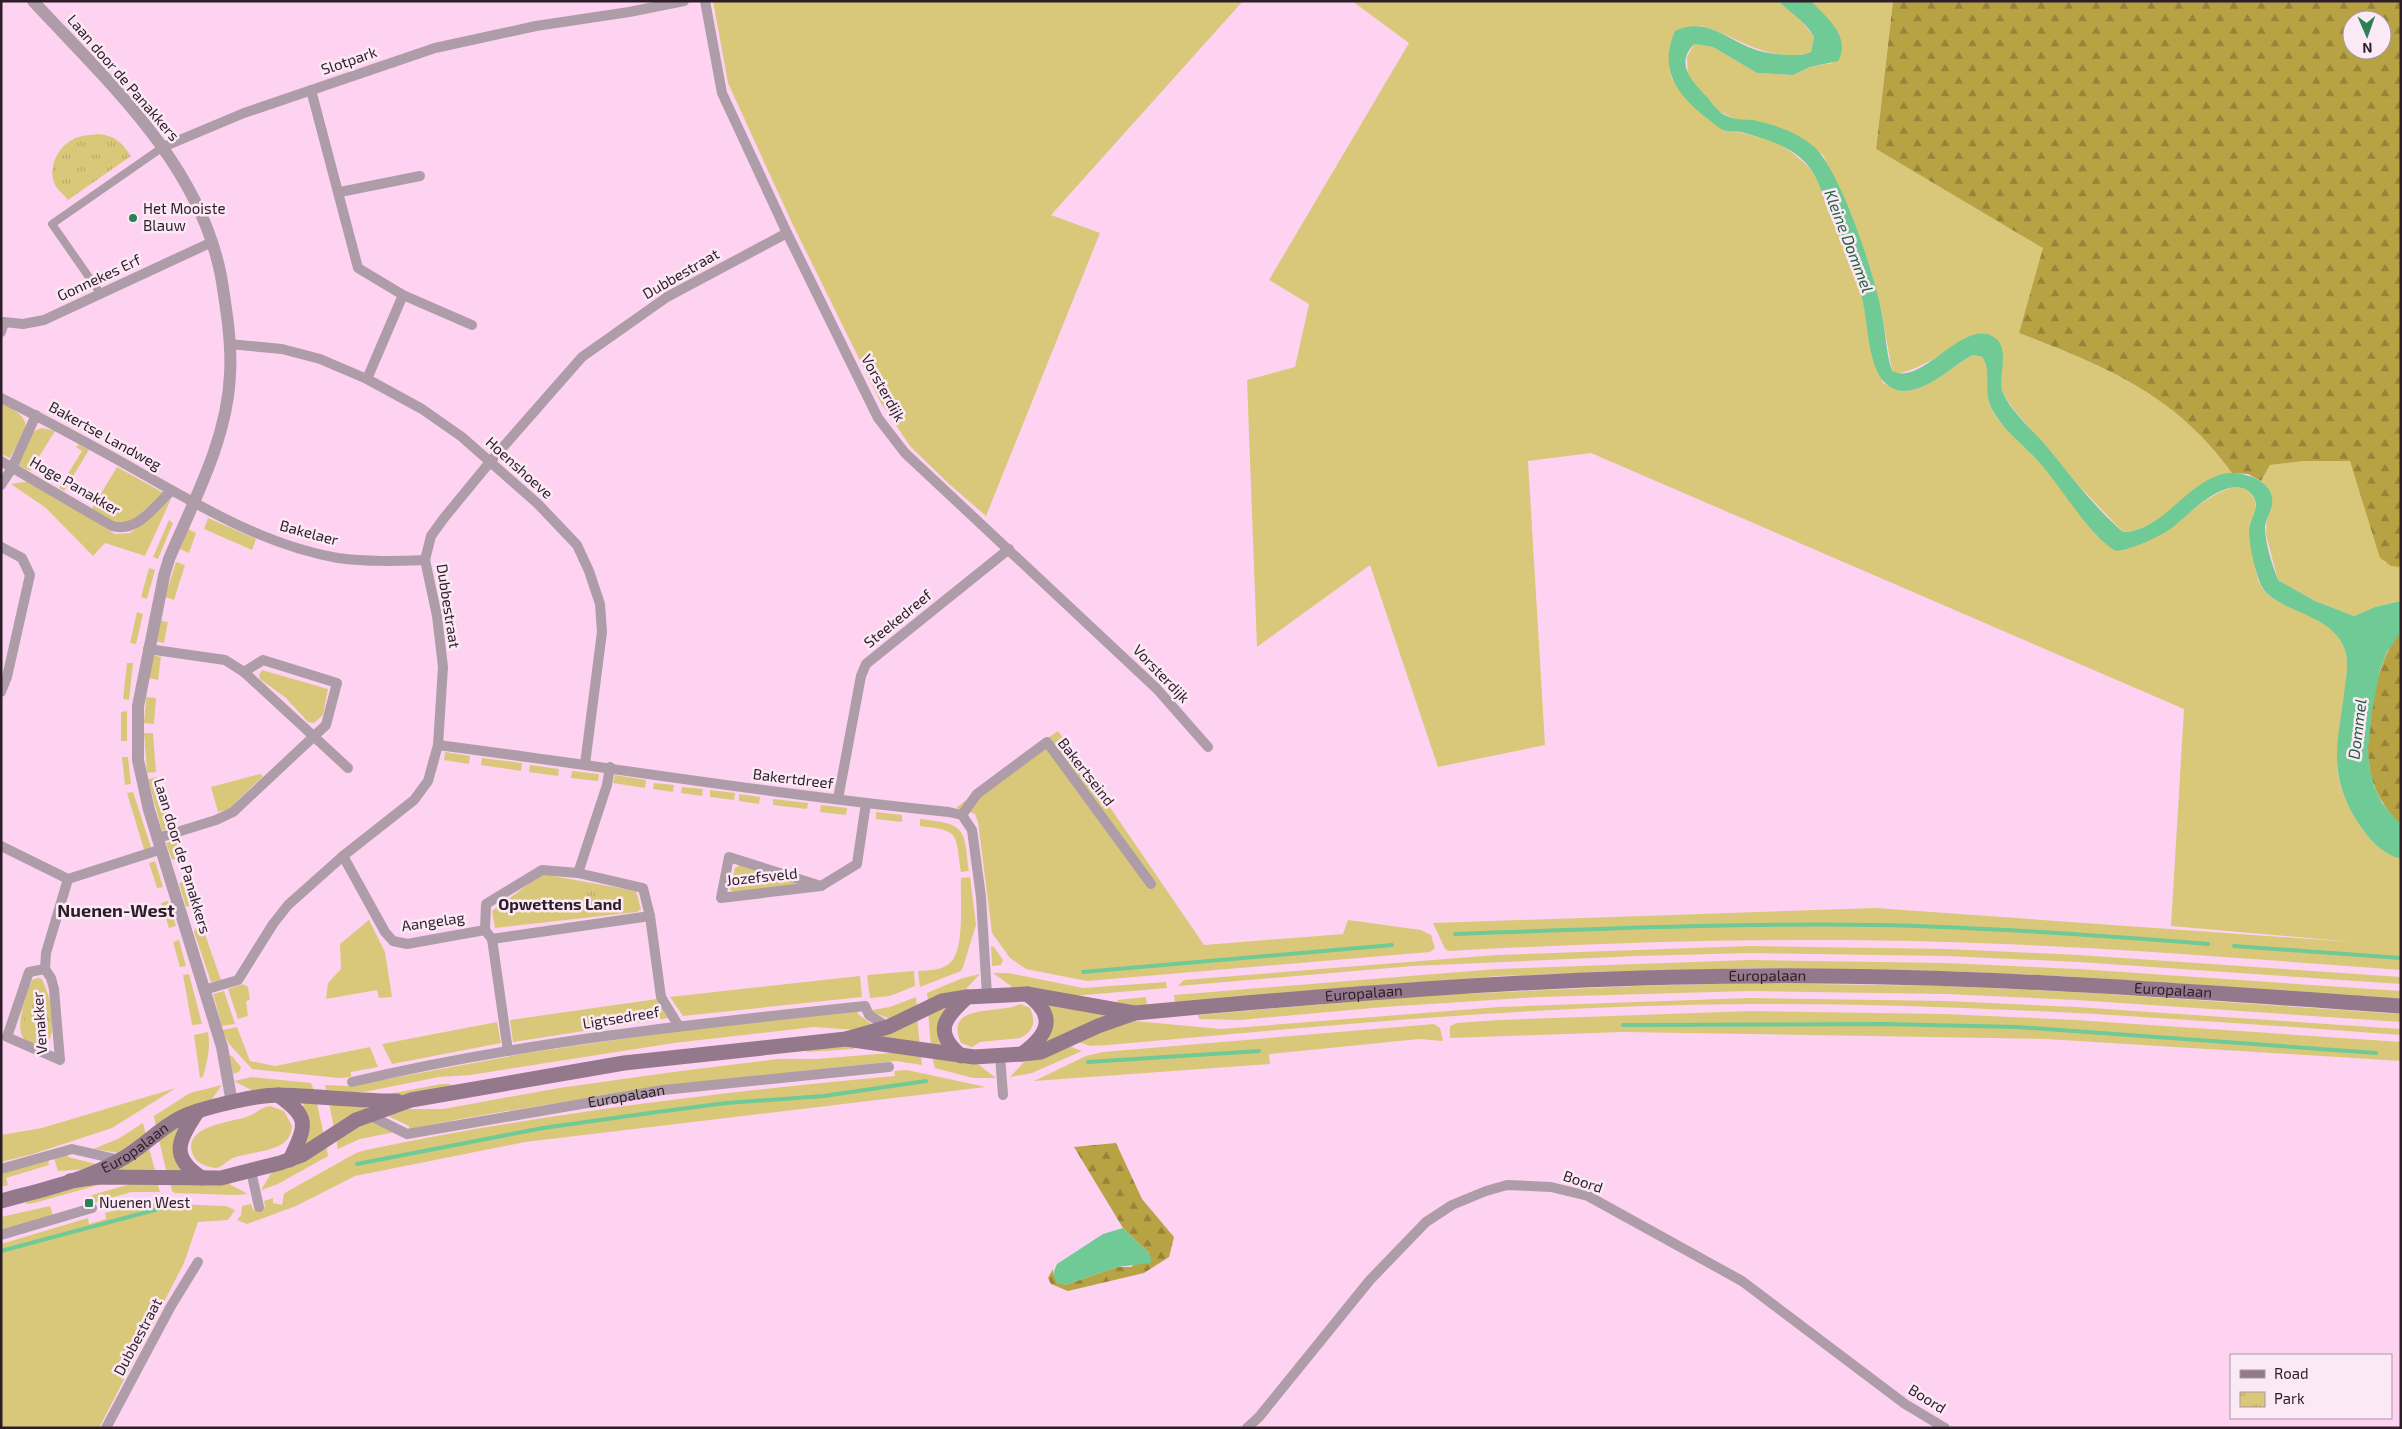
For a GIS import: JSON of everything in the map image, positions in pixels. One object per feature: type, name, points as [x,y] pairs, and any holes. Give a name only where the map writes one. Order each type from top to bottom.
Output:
[{"type":"main road","name":"Europalaan","points":[[1026,994],[1135,1013],[1450,987],[1574,980],[1752,976],[2076,984],[2401,1006]]},
{"type":"main road","points":[[1026,994],[1044,1012],[1046,1025],[1037,1043],[1022,1054],[961,1056],[946,1040],[944,1026],[950,1014],[967,997],[1026,994]]},
{"type":"main road","name":"Europalaan","points":[[278,1095],[350,1101],[411,1100],[624,1063],[846,1039],[888,1027],[942,1001],[967,997]]},
{"type":"main road","name":"Europalaan","points":[[1022,1054],[1041,1052],[1098,1026],[1135,1013]]},
{"type":"main road","name":"Europalaan","points":[[846,1039],[961,1056]]},
{"type":"main road","points":[[278,1095],[294,1106],[302,1119],[302,1134],[290,1160],[221,1178],[202,1178],[186,1167],[179,1148],[184,1133],[198,1112],[232,1103],[278,1095]]},
{"type":"main road","name":"Europalaan","points":[[290,1160],[302,1155],[356,1120],[411,1100]]},
{"type":"main road","name":"Europalaan","points":[[70,1182],[120,1160],[153,1134],[189,1114],[198,1112]]},
{"type":"main road","name":"Europalaan","points":[[1,1201],[70,1182],[98,1177],[202,1178]]},
{"type":"street","name":"Laan door de Panakkers","points":[[33,1],[118,93],[163,147],[185,180],[212,242],[222,276],[229,344],[230,374],[227,404],[218,443],[169,560],[148,649],[138,706],[138,760],[143,788],[222,1047],[232,1103]]},
{"type":"street","name":"Slotpark","points":[[100,293],[52,224],[163,147],[244,113],[435,48],[536,26],[629,12],[684,1]]},
{"type":"street","name":"Vorsterdijk","points":[[705,1],[722,93],[878,418],[905,453],[1157,689],[1208,747]]},
{"type":"street","points":[[311,90],[340,192],[358,268],[403,295],[472,325]]},
{"type":"street","points":[[340,192],[420,176]]},
{"type":"street","name":"Dubbestraat","points":[[204,990],[238,980],[273,924],[288,905],[343,856],[420,794],[430,774],[438,745],[443,667],[437,616],[425,560],[432,536],[490,462],[582,357],[667,297],[788,233]]},
{"type":"street","name":"Gonnekes Erf","points":[[2,325],[44,320],[212,242]]},
{"type":"street","points":[[367,379],[403,295]]},
{"type":"street","name":"Hoenshoeve","points":[[229,344],[282,349],[320,359],[367,379],[422,409],[462,437],[538,504],[577,544],[590,571],[600,604],[602,632],[585,764]]},
{"type":"street","name":"Bakertse Landweg","points":[[1,398],[36,415],[192,504]]},
{"type":"street","name":"Hoge Panakker","points":[[1,485],[12,468],[36,415]]},
{"type":"street","name":"Hoge Panakker","points":[[1,462],[112,526],[120,528],[129,528],[137,523],[170,491]]},
{"type":"street","name":"Bakelaer","points":[[192,504],[291,546],[338,558],[389,562],[425,560]]},
{"type":"street","points":[[1,547],[22,558],[30,575],[7,678],[1,692]]},
{"type":"street","name":"Steekedreef","points":[[838,799],[861,676],[866,664],[1010,550]]},
{"type":"street","points":[[148,649],[225,660],[244,672],[348,768]]},
{"type":"street","points":[[1,846],[68,879],[232,812],[326,725],[337,683],[263,660],[244,672]]},
{"type":"street","name":"Bakertseind","points":[[962,815],[977,794],[1047,742],[1151,884]]},
{"type":"street","name":"Bakertdreef","points":[[438,745],[610,767],[738,787],[962,815]]},
{"type":"street","points":[[578,873],[607,785],[610,767]]},
{"type":"street","name":"Jozefsveld","points":[[821,886],[729,857],[721,898],[821,886],[857,864],[866,803]]},
{"type":"street","points":[[962,815],[972,830],[981,897],[987,995]]},
{"type":"street","name":"Aangelag","points":[[343,856],[385,932],[393,942],[407,944],[485,930]]},
{"type":"street","name":"Aangelag","points":[[508,1051],[492,939],[485,930],[486,904],[542,870],[578,873],[643,888],[650,916],[661,996],[678,1025]]},
{"type":"street","name":"Venakker","points":[[44,969],[29,972],[7,1036],[60,1060],[54,990],[51,978],[44,969],[46,953],[68,879]]},
{"type":"street","points":[[492,939],[650,916]]},
{"type":"street","name":"Ligtsedreef","points":[[352,1082],[508,1051],[678,1025],[865,1006],[869,1015],[888,1027]]},
{"type":"street","points":[[1000,1056],[1003,1094]]},
{"type":"street","name":"Europalaan","points":[[369,1115],[407,1134],[663,1090],[889,1067]]},
{"type":"street","points":[[1,1169],[72,1149],[120,1160]]},
{"type":"street","points":[[252,1171],[259,1207]]},
{"type":"street","name":"Boord","points":[[1247,1428],[1259,1417],[1370,1280],[1426,1222],[1452,1205],[1486,1191],[1507,1185],[1551,1187],[1588,1196],[1742,1281],[1905,1404],[1945,1428]]},
{"type":"street","points":[[1,1235],[92,1208]]},
{"type":"street","name":"Dubbestraat","points":[[106,1428],[171,1306],[198,1262]]},
{"type":"green space","points":[[713,1],[1243,1],[1051,215],[1100,233],[986,516],[910,446],[881,403],[792,223],[728,83]]},
{"type":"green space","points":[[1352,1],[1778,1],[1796,14],[1814,37],[1811,52],[1802,55],[1792,55],[1766,52],[1700,26],[1669,68],[1672,79],[1685,97],[1725,131],[1739,132],[1776,142],[1810,168],[1823,190],[1829,210],[1854,266],[1863,300],[1869,337],[1883,383],[1897,390],[1916,389],[1926,385],[1973,355],[1982,357],[1987,369],[1988,396],[1997,419],[2052,476],[2092,530],[2160,535],[2204,502],[2229,488],[2240,487],[2251,494],[2256,504],[2256,509],[2249,526],[2249,531],[2259,582],[2266,592],[2276,600],[2327,625],[2337,635],[2344,647],[2347,669],[2339,730],[2337,764],[2339,781],[2344,797],[2353,813],[2382,847],[2401,859],[2401,970],[2117,950],[2004,944],[1884,941],[1697,941],[1449,951],[1445,949],[1433,923],[1875,908],[2353,942],[2171,926],[2184,709],[1591,453],[1528,461],[1545,745],[1438,767],[1370,565],[1257,647],[1247,380],[1295,367],[1309,304],[1269,280],[1409,43]]},
{"type":"green space","points":[[1811,1],[1893,1],[1876,149],[2044,248],[2019,333],[2110,371],[2137,386],[2187,423],[2210,446],[2232,473],[2217,477],[2203,484],[2152,523],[2138,529],[2123,532],[2082,489],[2015,411],[2003,394],[2000,381],[2002,366],[1967,337],[1934,359],[1916,368],[1897,374],[1892,371],[1882,314],[1870,267],[1852,216],[1823,155],[1752,120],[1735,119],[1718,111],[1688,78],[1687,57],[1694,44],[1713,47],[1757,73],[1793,75],[1810,67],[1832,63],[1826,19]]},
{"type":"green space","points":[[1893,1],[2401,1],[2401,567],[2391,566],[2380,558],[2350,461],[2305,461],[2270,465],[2261,481],[2248,474],[2232,473],[2210,446],[2187,423],[2137,386],[2110,371],[2019,333],[2043,248],[1876,149]]},
{"type":"green space","points":[[99,134],[110,136],[118,141],[131,156],[68,200],[57,188],[52,175],[57,154],[75,138]]},
{"type":"green space","points":[[1,403],[20,415],[24,420],[25,426],[21,439],[10,458],[1,454]]},
{"type":"green space","points":[[42,428],[55,431],[30,471],[18,465],[34,431]]},
{"type":"green space","points":[[79,444],[89,450],[64,491],[59,488],[82,451],[76,447]]},
{"type":"green space","points":[[2305,461],[2350,461],[2352,463],[2384,562],[2401,567],[2401,601],[2375,607],[2354,616],[2315,601],[2278,580],[2266,535],[2268,488],[2261,481],[2270,465]]},
{"type":"green space","points":[[117,467],[164,493],[134,520],[119,525],[91,510]]},
{"type":"green space","points":[[31,481],[115,534],[130,533],[171,499],[145,556],[105,543],[93,556],[46,508],[11,484]]},
{"type":"green space","points":[[208,518],[256,539],[252,550],[204,529]]},
{"type":"green space","points":[[169,520],[173,523],[158,559],[153,557]]},
{"type":"green space","points":[[188,529],[196,533],[189,553],[180,549]]},
{"type":"green space","points":[[176,562],[185,565],[174,600],[165,597]]},
{"type":"green space","points":[[149,568],[155,570],[147,599],[141,597]]},
{"type":"green space","points":[[137,612],[143,614],[136,644],[130,643]]},
{"type":"green space","points":[[159,620],[168,622],[164,643],[154,641]]},
{"type":"green space","points":[[2401,632],[2401,825],[2384,805],[2373,782],[2369,765],[2368,733],[2379,676],[2392,643]]},
{"type":"green space","points":[[151,655],[161,657],[158,680],[148,678]]},
{"type":"green space","points":[[127,663],[133,663],[129,700],[123,699]]},
{"type":"green space","points":[[262,670],[328,689],[323,715],[314,723],[308,722],[286,698],[260,679],[259,675]]},
{"type":"green space","points":[[146,697],[156,698],[154,724],[144,723]]},
{"type":"green space","points":[[127,711],[127,741],[121,741],[121,712]]},
{"type":"green space","points":[[1058,731],[1204,945],[1343,934],[1348,920],[1421,930],[1431,935],[1435,948],[1430,952],[1087,981],[1026,969],[1010,958],[992,933],[978,822],[975,814],[956,808],[1027,752]]},
{"type":"green space","points":[[144,733],[153,733],[156,772],[147,773]]},
{"type":"green space","points":[[445,752],[470,756],[469,764],[444,760]]},
{"type":"green space","points":[[122,757],[128,757],[131,784],[125,785]]},
{"type":"green space","points":[[482,758],[522,763],[521,771],[481,765]]},
{"type":"green space","points":[[530,765],[559,769],[558,776],[529,772]]},
{"type":"green space","points":[[572,771],[599,774],[598,781],[571,778]]},
{"type":"green space","points":[[260,774],[263,776],[229,809],[218,812],[211,787]]},
{"type":"green space","points":[[615,775],[646,780],[645,788],[613,783]]},
{"type":"green space","points":[[158,777],[171,827],[162,831],[148,779]]},
{"type":"green space","points":[[654,783],[674,785],[673,792],[653,789]]},
{"type":"green space","points":[[682,787],[703,789],[702,796],[681,793]]},
{"type":"green space","points":[[710,790],[735,793],[734,800],[710,797]]},
{"type":"green space","points":[[133,792],[152,850],[145,853],[127,793]]},
{"type":"green space","points":[[739,794],[760,797],[759,804],[739,801]]},
{"type":"green space","points":[[773,799],[808,803],[807,809],[773,805]]},
{"type":"green space","points":[[821,805],[847,808],[846,815],[820,812]]},
{"type":"green space","points":[[876,812],[902,815],[902,822],[876,819]]},
{"type":"green space","points":[[920,819],[946,823],[960,831],[966,845],[969,871],[961,872],[954,836],[943,830],[920,826]]},
{"type":"green space","points":[[176,840],[182,857],[172,860],[166,843]]},
{"type":"green space","points":[[155,861],[163,887],[157,888],[149,863]]},
{"type":"green space","points":[[740,865],[802,884],[734,892],[730,889],[735,868]]},
{"type":"green space","points":[[542,874],[636,891],[641,909],[637,912],[495,928],[492,911]]},
{"type":"green space","points":[[970,877],[976,925],[963,967],[961,971],[920,987],[918,971],[935,970],[944,967],[951,962],[955,955],[960,935],[961,878]]},
{"type":"green space","points":[[190,880],[197,904],[186,907],[179,883]]},
{"type":"green space","points":[[600,887],[604,911],[582,914],[582,889]]},
{"type":"green space","points":[[168,901],[176,926],[169,928],[161,903]]},
{"type":"green space","points":[[369,920],[385,952],[392,997],[379,998],[377,990],[326,999],[328,983],[341,969],[340,944]]},
{"type":"green space","points":[[202,926],[221,980],[211,982],[194,932],[195,929]]},
{"type":"green space","points":[[179,940],[186,966],[180,967],[173,942]]},
{"type":"green space","points":[[991,946],[994,947],[1003,960],[1001,965],[992,966]]},
{"type":"green space","points":[[1750,946],[1947,949],[2079,955],[2401,977],[2401,984],[2079,962],[1947,956],[1750,953],[1413,966],[1178,986],[1184,980],[1496,955]]},
{"type":"green space","points":[[1750,960],[1947,963],[2078,969],[2401,991],[2401,999],[2078,977],[1947,971],[1750,968],[1498,976],[1175,1003],[1174,995],[1497,969]]},
{"type":"green space","points":[[914,971],[915,986],[890,996],[870,998],[867,975]]},
{"type":"green space","points":[[993,973],[1008,973],[1083,988],[1166,982],[1167,988],[1073,996],[1011,989],[1011,986]]},
{"type":"green space","points":[[189,974],[202,1024],[192,1025],[183,975]]},
{"type":"green space","points":[[980,974],[965,990],[928,1002],[927,993],[963,978]]},
{"type":"green space","points":[[860,976],[862,997],[683,1016],[670,997]]},
{"type":"green space","points":[[42,979],[48,993],[53,1023],[50,1039],[32,1043],[25,1040],[21,1033],[20,1025],[23,1005],[32,980]]},
{"type":"green space","points":[[1750,983],[1946,986],[2077,992],[2401,1014],[2401,1022],[2076,1000],[1946,994],[1750,991],[1539,997],[1384,1007],[1240,1020],[1199,1019],[1198,1015],[1415,996]]},
{"type":"green space","points":[[243,984],[248,987],[250,1000],[246,1001],[248,1016],[238,1019],[228,989]]},
{"type":"green space","points":[[224,991],[235,1024],[222,1026],[213,994]]},
{"type":"green space","points":[[30,992],[48,999],[51,1023],[24,1023],[25,1007]]},
{"type":"green space","points":[[916,997],[917,1008],[890,1019],[872,1012],[872,1010],[890,1007]]},
{"type":"green space","points":[[1146,997],[1147,1006],[1118,1004],[1117,1000]]},
{"type":"green space","points":[[1750,998],[1946,1001],[2076,1007],[2401,1029],[2401,1035],[1995,1009],[1832,1004],[1751,1004],[1670,1005],[1509,1012],[1108,1045],[1091,1046],[1078,1042],[1096,1031],[1135,1021],[1221,1029],[1499,1007]]},
{"type":"green space","points":[[657,999],[668,1018],[513,1042],[510,1020]]},
{"type":"green space","points":[[1052,1002],[1113,1012],[1060,1041],[1043,1042],[1049,1006]]},
{"type":"green space","points":[[947,1004],[943,1045],[931,1048],[928,1011]]},
{"type":"green space","points":[[1020,1004],[1030,1008],[1033,1017],[1031,1029],[1025,1036],[980,1042],[972,1047],[961,1043],[958,1030],[960,1021],[966,1016],[976,1012]]},
{"type":"green space","points":[[858,1011],[858,1014],[873,1025],[856,1030],[814,1027],[674,1043],[470,1075],[439,1077],[344,1096],[327,1095],[325,1085],[349,1086],[527,1053],[711,1026]]},
{"type":"green space","points":[[1750,1011],[1945,1014],[2075,1020],[2401,1042],[2401,1061],[2046,1039],[1623,1032],[1450,1038],[1450,1026],[1457,1023]]},
{"type":"green space","points":[[917,1017],[920,1046],[878,1039]]},
{"type":"green space","points":[[497,1022],[501,1043],[392,1064],[382,1044]]},
{"type":"green space","points":[[1434,1024],[1440,1028],[1443,1041],[1419,1039],[1269,1054],[1270,1064],[1034,1081],[1086,1056],[1103,1052]]},
{"type":"green space","points":[[237,1027],[250,1061],[275,1066],[370,1047],[378,1067],[351,1072],[351,1077],[339,1078],[252,1069],[229,1044],[222,1030]]},
{"type":"green space","points":[[208,1032],[208,1055],[203,1077],[200,1078],[194,1035]]},
{"type":"green space","points":[[854,1045],[854,1049],[807,1052],[807,1049]]},
{"type":"green space","points":[[1069,1046],[1082,1051],[1032,1073],[1010,1077],[1025,1061]]},
{"type":"green space","points":[[902,1052],[921,1054],[922,1065],[896,1061],[774,1074],[530,1107],[409,1129],[409,1126],[388,1116],[407,1109],[443,1109],[559,1088],[673,1072],[778,1059],[816,1059]]},
{"type":"green space","points":[[229,1055],[241,1067],[239,1072],[233,1074]]},
{"type":"green space","points":[[932,1056],[978,1063],[996,1078],[973,1078],[935,1068]]},
{"type":"green space","points":[[907,1070],[986,1087],[525,1142],[355,1176],[296,1206],[247,1224],[237,1220],[241,1215],[242,1206],[251,1204],[253,1210],[265,1207],[264,1201],[273,1198],[273,1203],[282,1205],[284,1194],[288,1191],[356,1153],[366,1150],[563,1115],[762,1089],[895,1076],[894,1071]]},
{"type":"green space","points":[[252,1077],[311,1083],[315,1094],[253,1091],[234,1081]]},
{"type":"green space","points":[[450,1084],[451,1086],[400,1096],[389,1094]]},
{"type":"green space","points":[[222,1085],[210,1102],[156,1127],[154,1116],[190,1093]]},
{"type":"green space","points":[[176,1088],[112,1128],[33,1154],[1,1162],[1,1135],[42,1128]]},
{"type":"green space","points":[[305,1102],[317,1103],[324,1136],[304,1145],[302,1107]]},
{"type":"green space","points":[[329,1103],[366,1106],[367,1111],[334,1128]]},
{"type":"green space","points":[[270,1106],[284,1111],[292,1126],[290,1135],[285,1142],[269,1150],[233,1158],[216,1168],[203,1165],[197,1161],[193,1155],[191,1145],[194,1137],[201,1131],[249,1116]]},
{"type":"green space","points":[[370,1119],[395,1132],[360,1139],[338,1149],[336,1137]]},
{"type":"green space","points":[[143,1123],[146,1135],[119,1153],[93,1149],[118,1139]]},
{"type":"green space","points":[[180,1123],[184,1172],[167,1174],[158,1136]]},
{"type":"green space","points":[[1116,1143],[1142,1199],[1174,1237],[1169,1257],[1144,1273],[1068,1291],[1051,1284],[1048,1278],[1053,1269],[1053,1274],[1065,1285],[1117,1267],[1131,1267],[1150,1254],[1123,1228],[1074,1147]]},
{"type":"green space","points":[[148,1144],[156,1174],[114,1173]]},
{"type":"green space","points":[[326,1145],[328,1156],[278,1184],[261,1190],[273,1170]]},
{"type":"green space","points":[[68,1154],[68,1157],[96,1164],[88,1169],[58,1171],[54,1158]]},
{"type":"green space","points":[[48,1160],[49,1165],[6,1178],[8,1185],[1,1187],[1,1173]]},
{"type":"green space","points":[[157,1181],[160,1192],[131,1192],[94,1203],[92,1195],[137,1182]]},
{"type":"green space","points":[[170,1182],[229,1184],[248,1194],[175,1193],[172,1191]]},
{"type":"green space","points":[[88,1184],[102,1184],[34,1203],[27,1204],[26,1202]]},
{"type":"green space","points":[[144,1203],[226,1206],[235,1210],[228,1220],[198,1222],[184,1263],[99,1428],[1,1428],[1,1244],[88,1218],[89,1224],[106,1219],[105,1213]]},
{"type":"green space","points":[[50,1206],[53,1216],[1,1230],[1,1217]]},
{"type":"water","points":[[1778,1],[1811,1],[1830,21],[1840,36],[1842,44],[1838,61],[1810,67],[1793,75],[1757,73],[1713,47],[1694,44],[1688,52],[1686,59],[1688,73],[1721,113],[1733,118],[1753,120],[1792,132],[1806,140],[1823,157],[1845,199],[1865,251],[1878,298],[1892,371],[1904,373],[1916,370],[1968,337],[1980,334],[1992,336],[2002,347],[2001,386],[2007,400],[2093,502],[2123,532],[2138,530],[2151,523],[2201,484],[2215,477],[2229,473],[2244,474],[2259,480],[2270,490],[2272,505],[2265,527],[2265,534],[2269,554],[2278,580],[2315,601],[2354,616],[2375,607],[2401,601],[2401,632],[2387,652],[2380,670],[2372,711],[2368,749],[2369,766],[2374,786],[2382,803],[2401,825],[2401,859],[2382,850],[2372,841],[2348,806],[2338,772],[2337,756],[2347,670],[2345,650],[2335,633],[2312,617],[2274,599],[2265,591],[2259,580],[2251,548],[2249,529],[2256,504],[2250,492],[2242,488],[2223,490],[2203,502],[2169,530],[2136,546],[2116,551],[2106,544],[2086,523],[2048,472],[2008,431],[1993,411],[1987,389],[1987,369],[1982,357],[1973,355],[1931,383],[1913,390],[1896,390],[1886,384],[1881,378],[1872,357],[1864,308],[1856,277],[1820,187],[1810,168],[1796,154],[1778,144],[1741,132],[1726,131],[1718,126],[1685,98],[1678,89],[1669,68],[1670,45],[1675,31],[1686,27],[1705,27],[1751,48],[1766,52],[1795,55],[1811,52],[1814,37],[1802,22]]},
{"type":"water","points":[[1123,1228],[1150,1254],[1151,1263],[1117,1267],[1065,1285],[1057,1283],[1053,1274],[1057,1264],[1103,1234]]},
{"type":"waterway","points":[[1455,934],[1612,928],[1875,925],[2041,932],[2208,944]]},
{"type":"waterway","points":[[1083,972],[1392,945]]},
{"type":"waterway","points":[[2234,946],[2401,958]]},
{"type":"waterway","points":[[1623,1025],[1884,1024],[2018,1027],[2376,1053]]},
{"type":"waterway","points":[[1088,1062],[1259,1051]]},
{"type":"waterway","points":[[357,1164],[543,1128],[726,1103],[824,1096],[926,1081]]},
{"type":"waterway","points":[[1,1251],[162,1208]]},
{"type":"place","name":"Het Mooiste Blauw","points":[[133,218]]},
{"type":"place","name":"Nuenen West","points":[[89,1203]]},
{"type":"district","name":"Opwettens Land","points":[[560,904]]},
{"type":"district","name":"Nuenen-West","points":[[116,911]]},
{"type":"water label","name":"Kleine Dommel","points":[[1849,241]]},
{"type":"water label","name":"Dommel","points":[[2357,729]]}]
